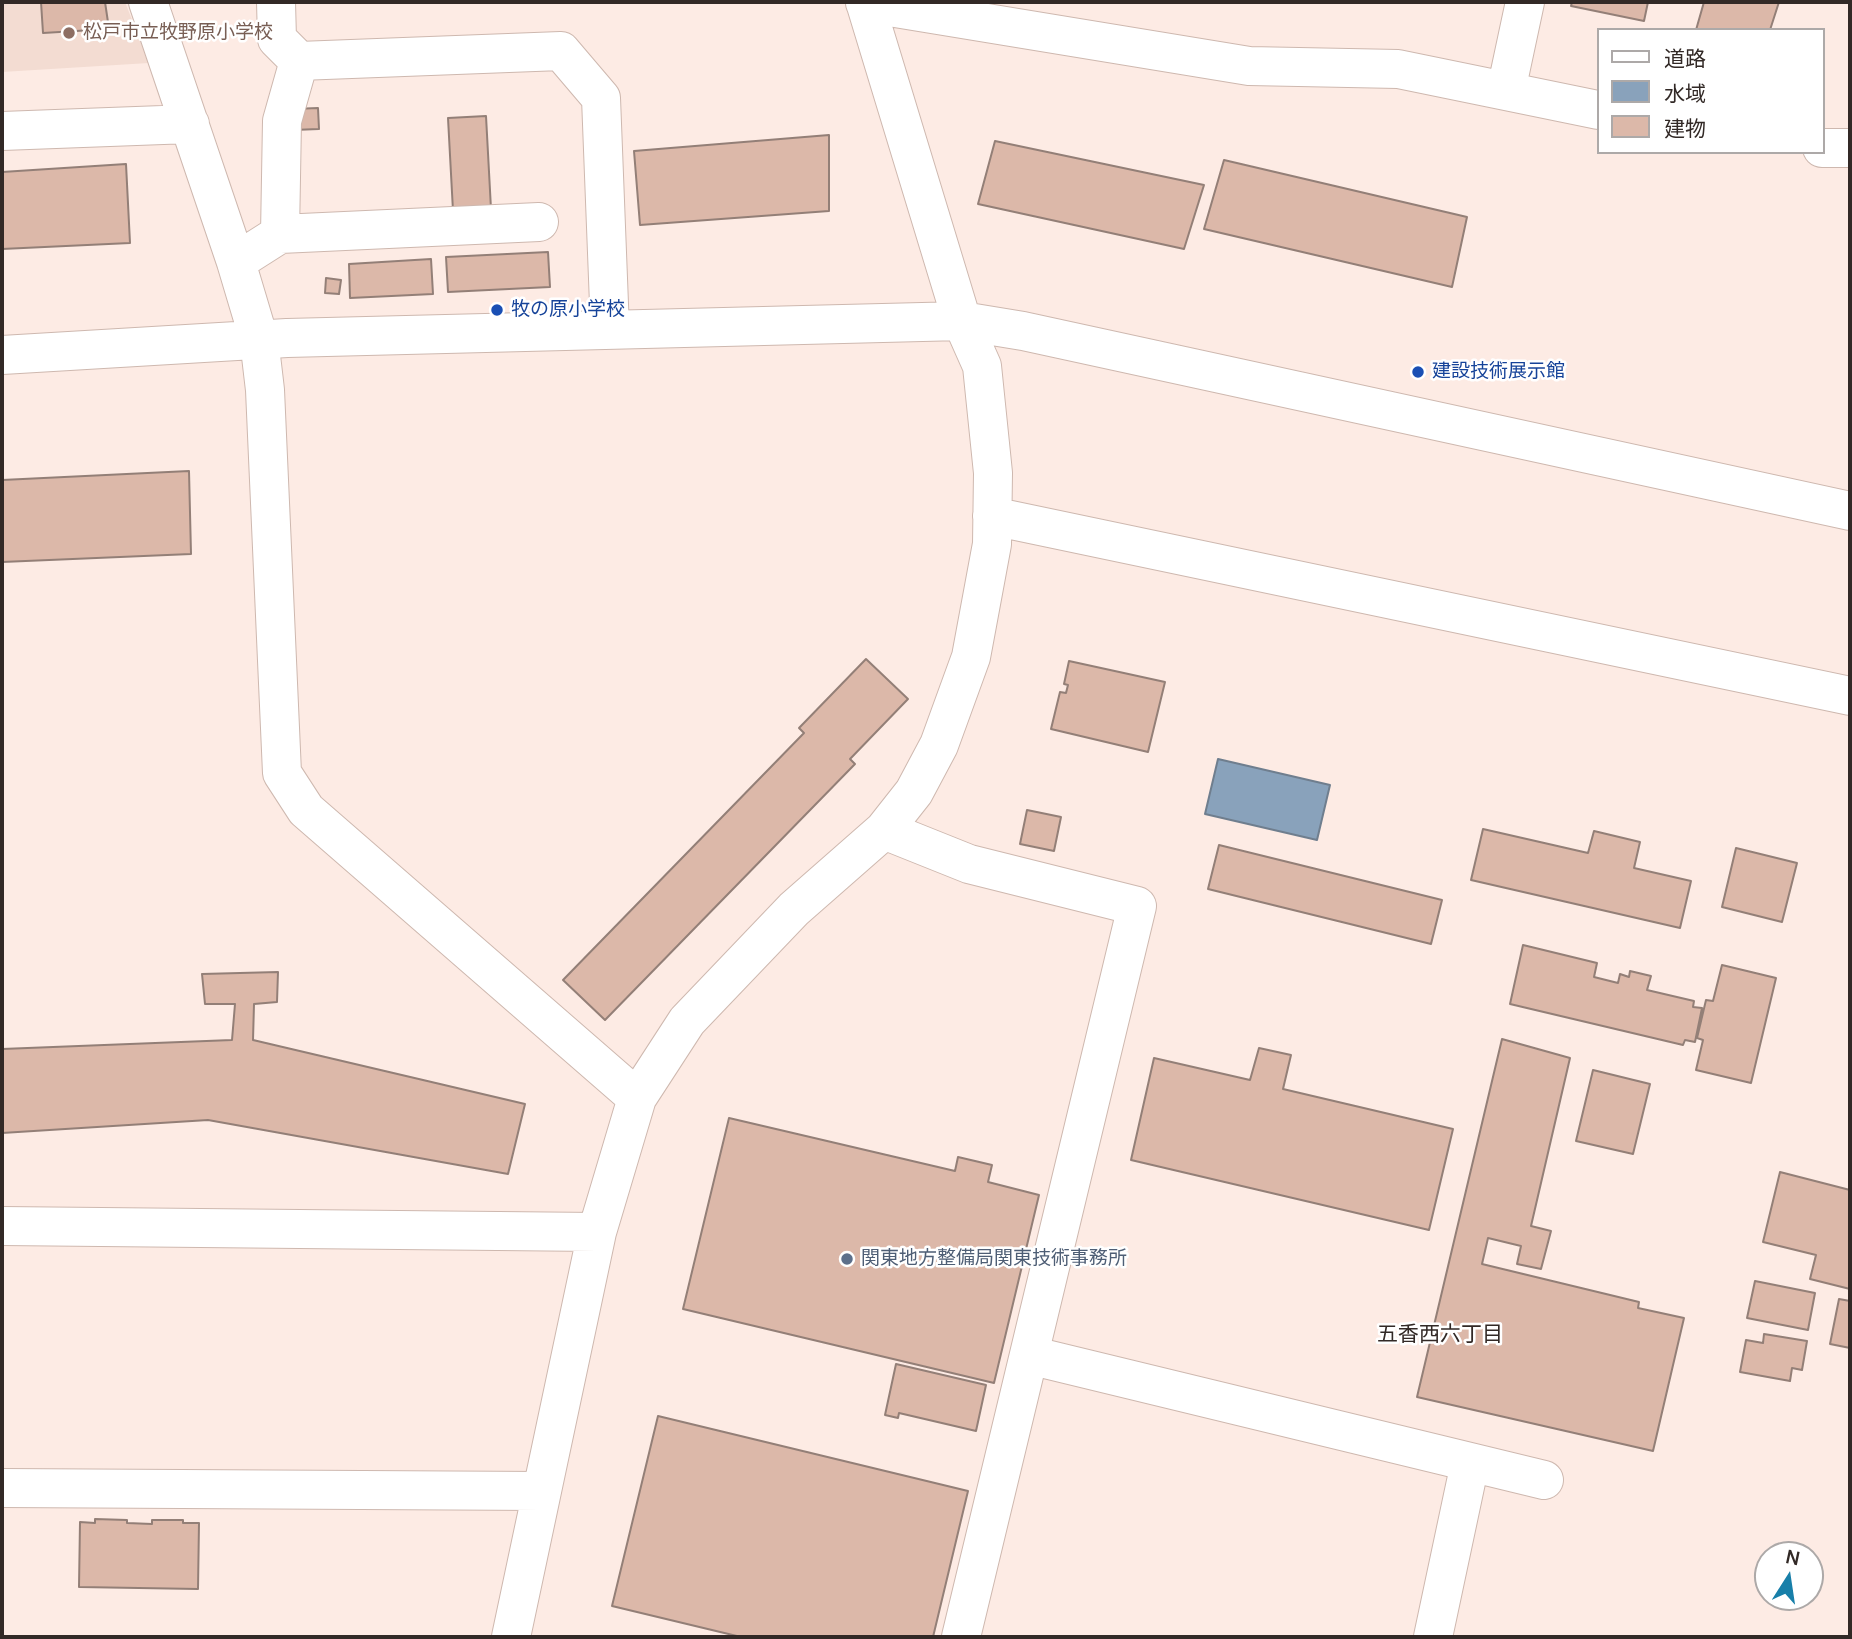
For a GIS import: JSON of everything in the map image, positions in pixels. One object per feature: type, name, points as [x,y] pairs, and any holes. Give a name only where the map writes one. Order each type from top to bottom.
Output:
[{"type":"street","points":[[148,2],[236,262],[259,339],[265,390],[282,773],[306,810],[637,1098]]},
{"type":"street","points":[[275,2],[277,38],[299,61],[561,51],[601,99],[610,330]]},
{"type":"street","points":[[1506,91],[1525,2]]},
{"type":"street","points":[[511,1637],[597,1232],[637,1098],[687,1021],[794,909],[884,830],[914,792],[939,745],[971,657],[992,544],[993,473],[985,383],[982,366],[961,321],[865,3],[1249,66],[1398,69],[1596,110]]},
{"type":"street","points":[[280,234],[282,121],[299,61]]},
{"type":"street","points":[[2,131],[190,124]]},
{"type":"street","points":[[1824,148],[1850,148]]},
{"type":"street","points":[[236,262],[280,234],[539,222]]},
{"type":"street","points":[[2,355],[259,339],[961,321],[1036,334],[1850,511]]},
{"type":"street","points":[[992,516],[1850,696]]},
{"type":"street","points":[[884,830],[969,864],[1137,906],[961,1637]]},
{"type":"street","points":[[2,1226],[597,1232]]},
{"type":"street","points":[[1029,1355],[1544,1480]]},
{"type":"street","points":[[1433,1637],[1470,1463]]},
{"type":"street","points":[[2,1488],[541,1490]]},
{"type":"shaded area","name":"松戸市立牧野原小学校","points":[[2,2],[125,2],[149,63],[2,72]]},
{"type":"water","points":[[1218,759],[1330,785],[1317,840],[1205,814]]},
{"type":"building","points":[[41,2],[105,2],[109,29],[43,33]]},
{"type":"building","points":[[1572,2],[1648,2],[1644,21],[1571,6]]},
{"type":"building","points":[[1704,2],[1779,2],[1771,28],[1697,28]]},
{"type":"building","points":[[318,108],[319,129],[293,130],[293,109]]},
{"type":"building","points":[[486,116],[491,209],[453,211],[448,118]]},
{"type":"building","points":[[829,135],[829,211],[640,225],[634,151]]},
{"type":"building","points":[[995,141],[1204,185],[1184,249],[978,204]]},
{"type":"building","points":[[1224,160],[1467,217],[1452,287],[1204,229]]},
{"type":"building","points":[[126,164],[130,243],[2,249],[2,172]]},
{"type":"building","points":[[548,252],[550,287],[448,292],[446,257]]},
{"type":"building","points":[[431,259],[433,294],[350,298],[349,264]]},
{"type":"building","points":[[326,278],[341,280],[339,294],[325,293]]},
{"type":"building","points":[[189,471],[191,554],[2,562],[2,480]]},
{"type":"building","points":[[866,659],[908,699],[850,759],[855,764],[605,1020],[563,980],[804,733],[799,728]]},
{"type":"building","points":[[1069,661],[1165,682],[1148,752],[1051,729],[1060,692],[1066,693],[1068,685],[1064,684]]},
{"type":"building","points":[[1027,810],[1061,817],[1054,851],[1020,844]]},
{"type":"building","points":[[1483,829],[1588,853],[1594,831],[1640,842],[1634,868],[1691,881],[1680,928],[1471,880]]},
{"type":"building","points":[[1219,845],[1442,900],[1431,944],[1208,889]]},
{"type":"building","points":[[1736,848],[1797,863],[1782,922],[1722,907]]},
{"type":"building","points":[[1523,945],[1597,963],[1594,977],[1618,983],[1620,974],[1629,977],[1630,971],[1651,976],[1647,990],[1694,1001],[1693,1007],[1702,1008],[1695,1042],[1685,1040],[1683,1045],[1510,1004]]},
{"type":"building","points":[[1722,965],[1776,978],[1751,1083],[1696,1070],[1703,1040],[1697,1038],[1706,1000],[1713,1001]]},
{"type":"building","points":[[278,972],[277,1002],[254,1004],[253,1040],[525,1104],[508,1174],[208,1120],[2,1133],[2,1049],[232,1040],[235,1004],[205,1004],[202,974]]},
{"type":"building","points":[[1502,1039],[1570,1058],[1531,1226],[1551,1231],[1541,1269],[1517,1264],[1521,1246],[1488,1238],[1482,1264],[1639,1302],[1638,1308],[1684,1318],[1653,1451],[1417,1397]]},
{"type":"building","points":[[1259,1048],[1291,1055],[1283,1089],[1453,1129],[1429,1230],[1131,1160],[1154,1058],[1250,1080]]},
{"type":"building","points":[[1593,1070],[1650,1084],[1633,1154],[1576,1141]]},
{"type":"building","points":[[729,1118],[955,1171],[958,1157],[992,1165],[988,1182],[1039,1195],[994,1383],[683,1309]]},
{"type":"building","points":[[1780,1172],[1850,1190],[1850,1289],[1810,1279],[1816,1255],[1763,1242]]},
{"type":"building","points":[[1755,1281],[1815,1293],[1808,1330],[1747,1318]]},
{"type":"building","points":[[1839,1299],[1850,1301],[1850,1348],[1830,1344]]},
{"type":"building","points":[[1764,1334],[1807,1341],[1802,1370],[1792,1368],[1790,1381],[1740,1372],[1746,1340],[1763,1343]]},
{"type":"building","points":[[896,1364],[986,1385],[976,1431],[899,1413],[898,1418],[885,1415]]},
{"type":"building","points":[[658,1416],[968,1491],[933,1637],[741,1637],[612,1606]]},
{"type":"building","points":[[95,1519],[152,1524],[152,1520],[199,1523],[198,1589],[79,1587],[80,1522],[95,1523]]},
{"type":"place","name":"松戸市立牧野原小学校","points":[[69,33]]},
{"type":"place","name":"牧の原小学校","points":[[497,310]]},
{"type":"place","name":"建設技術展示館","points":[[1418,372]]},
{"type":"place","name":"関東地方整備局関東技術事務所","points":[[847,1259]]},
{"type":"district","name":"五香西六丁目","points":[[1440,1335]]}]
